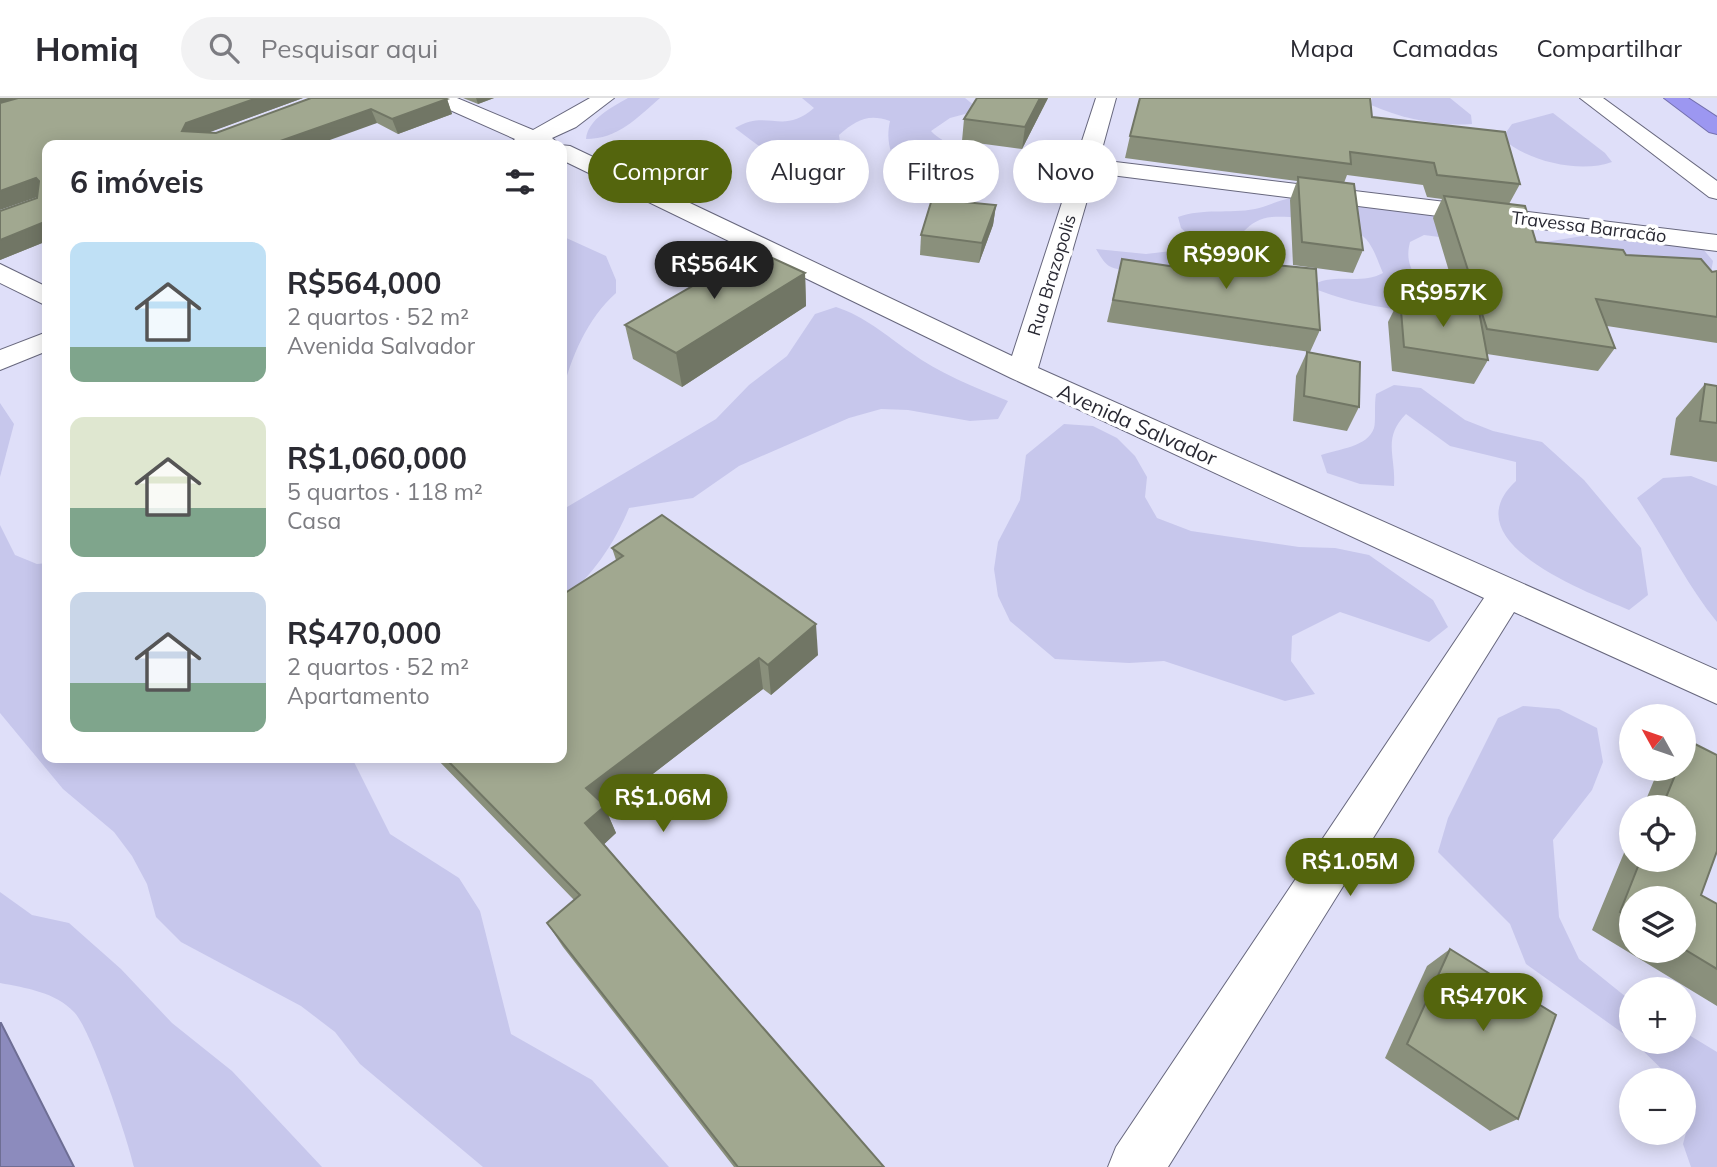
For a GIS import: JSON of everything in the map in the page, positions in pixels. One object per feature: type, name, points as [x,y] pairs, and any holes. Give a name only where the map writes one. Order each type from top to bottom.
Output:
[{"type":"highway","points":[[1674,98],[1717,127]]},
{"type":"street","name":"Avenida Salvador","points":[[439,98],[530,140]]},
{"type":"street","points":[[548,140],[604,98]]},
{"type":"street","name":"Rua Brazopolis","points":[[1094,140],[1107,98]]},
{"type":"street","points":[[1590,98],[1717,192]]},
{"type":"street","name":"Avenida Salvador","points":[[567,157],[1022,372],[1717,688]]},
{"type":"street","name":"Travessa Barracão","points":[[1118,169],[1717,243]]},
{"type":"street","name":"Rua Brazopolis","points":[[1022,372],[1074,203]]},
{"type":"street","points":[[0,271],[42,295]]},
{"type":"street","points":[[0,361],[42,343]]},
{"type":"street","points":[[1136,1167],[1507,593]]},
{"type":"shaded area","points":[[628,98],[660,98],[635,120],[617,131],[586,139],[596,120]]},
{"type":"shaded area","points":[[802,98],[965,98],[980,110],[950,118],[931,131],[942,140],[889,140],[890,121],[875,118],[863,119],[851,125],[839,135],[840,140],[751,140],[735,128],[757,120],[793,120],[814,108]]},
{"type":"shaded area","points":[[1372,98],[1450,98],[1471,115],[1472,124],[1434,123],[1407,118],[1371,105]]},
{"type":"shaded area","points":[[1553,113],[1605,153],[1612,162],[1585,167],[1554,163],[1525,153],[1502,138],[1512,124]]},
{"type":"shaded area","points":[[1291,198],[1380,202],[1545,242],[1583,236],[1678,243],[1703,249],[1713,261],[1711,272],[1424,235],[1410,242],[1408,257],[1412,270],[1420,280],[1443,296],[1482,315],[1373,306],[1310,287],[1328,280],[1374,277],[1383,273],[1374,251],[1359,233],[1322,221],[1272,217],[1250,226],[1244,231],[1243,243],[1256,269],[1181,274],[1140,273],[1109,266],[1096,249],[1146,254],[1188,249],[1192,238],[1181,228],[1178,217],[1255,209]]},
{"type":"shaded area","points":[[567,238],[606,256],[616,280],[616,293],[589,327],[567,376]]},
{"type":"shaded area","points":[[836,307],[847,311],[866,321],[932,367],[1008,401],[998,419],[970,421],[908,410],[881,409],[849,418],[739,466],[693,498],[629,508],[601,559],[567,596],[567,507],[716,419],[749,385],[787,356],[815,314]]},
{"type":"shaded area","points":[[1394,385],[1421,388],[1465,420],[1493,431],[1542,442],[1584,480],[1641,548],[1648,595],[1629,610],[1585,591],[1532,562],[1512,544],[1500,524],[1500,503],[1516,481],[1516,462],[1450,446],[1406,414],[1394,431],[1392,439],[1394,486],[1360,484],[1327,473],[1321,455],[1366,439],[1374,428],[1376,394]]},
{"type":"shaded area","points":[[0,403],[14,424],[0,477]]},
{"type":"shaded area","points":[[1064,424],[1093,426],[1117,438],[1135,456],[1147,477],[1145,497],[1157,518],[1191,531],[1299,547],[1335,548],[1369,555],[1433,600],[1448,627],[1429,642],[1340,612],[1292,636],[1291,661],[1315,694],[1285,701],[1164,661],[1129,663],[1055,659],[1010,621],[998,596],[994,569],[998,542],[1020,500],[1026,455]]},
{"type":"shaded area","points":[[1691,476],[1717,486],[1717,622],[1695,592],[1637,498],[1663,478]]},
{"type":"shaded area","points":[[0,525],[15,555],[42,564],[42,763],[354,763],[390,834],[459,878],[480,911],[511,1034],[592,1080],[669,1167],[483,1167],[360,1064],[335,1032],[301,1006],[181,942],[156,917],[147,884],[132,856],[114,832],[63,789],[0,713]]},
{"type":"shaded area","points":[[1523,706],[1559,709],[1597,728],[1603,762],[1592,790],[1553,840],[1559,917],[1579,959],[1619,991],[1619,1030],[1526,964],[1510,924],[1438,852],[1448,818],[1498,718]]},
{"type":"shaded area","points":[[0,892],[32,915],[69,923],[121,969],[172,1023],[232,1071],[322,1167],[134,1167],[99,1061],[74,1012],[49,995],[0,983]]},
{"type":"shaded area","points":[[1,1023],[74,1167],[0,1167]]},
{"type":"shaded area","points":[[1696,1039],[1717,1052],[1717,1167],[1691,1167],[1683,1145],[1696,1145],[1696,1068],[1661,1068],[1646,1054],[1696,1054]]},
{"type":"building","points":[[18,98],[257,98],[186,123],[182,131],[216,133],[311,98],[447,99],[392,119],[371,109],[283,140],[42,140],[42,223],[0,240],[0,211],[37,198],[39,181],[36,178],[0,191],[0,103]]},
{"type":"building","points":[[977,98],[1040,98],[1025,127],[964,119]]},
{"type":"building","points":[[1140,98],[1370,98],[1372,117],[1505,132],[1520,184],[1437,175],[1434,163],[1350,152],[1351,164],[1130,136]]},
{"type":"building","points":[[1298,177],[1354,184],[1363,250],[1302,242]]},
{"type":"building","points":[[1444,196],[1525,206],[1536,242],[1623,250],[1626,255],[1701,259],[1712,272],[1717,271],[1717,317],[1596,299],[1615,348],[1487,329]]},
{"type":"building","points":[[931,203],[996,205],[982,243],[921,235]]},
{"type":"building","points":[[755,250],[805,273],[676,353],[625,325]]},
{"type":"building","points":[[1122,259],[1217,273],[1216,259],[1316,269],[1320,330],[1113,300]]},
{"type":"building","points":[[1400,298],[1479,311],[1488,360],[1404,347]]},
{"type":"building","points":[[1307,352],[1360,362],[1359,407],[1304,396]]},
{"type":"building","points":[[1705,384],[1717,386],[1717,423],[1700,421]]},
{"type":"building","points":[[662,515],[816,624],[768,665],[759,658],[586,788],[605,806],[585,823],[884,1167],[738,1167],[547,923],[580,895],[450,763],[567,763],[567,592],[623,556],[612,548]]},
{"type":"building","points":[[1696,744],[1717,755],[1717,851],[1701,895],[1717,904],[1717,969],[1696,956],[1696,886],[1630,886],[1636,872],[1696,872],[1696,795],[1667,795],[1673,781],[1696,781]]},
{"type":"building","points":[[1450,949],[1556,1015],[1518,1119],[1407,1044]]}]
